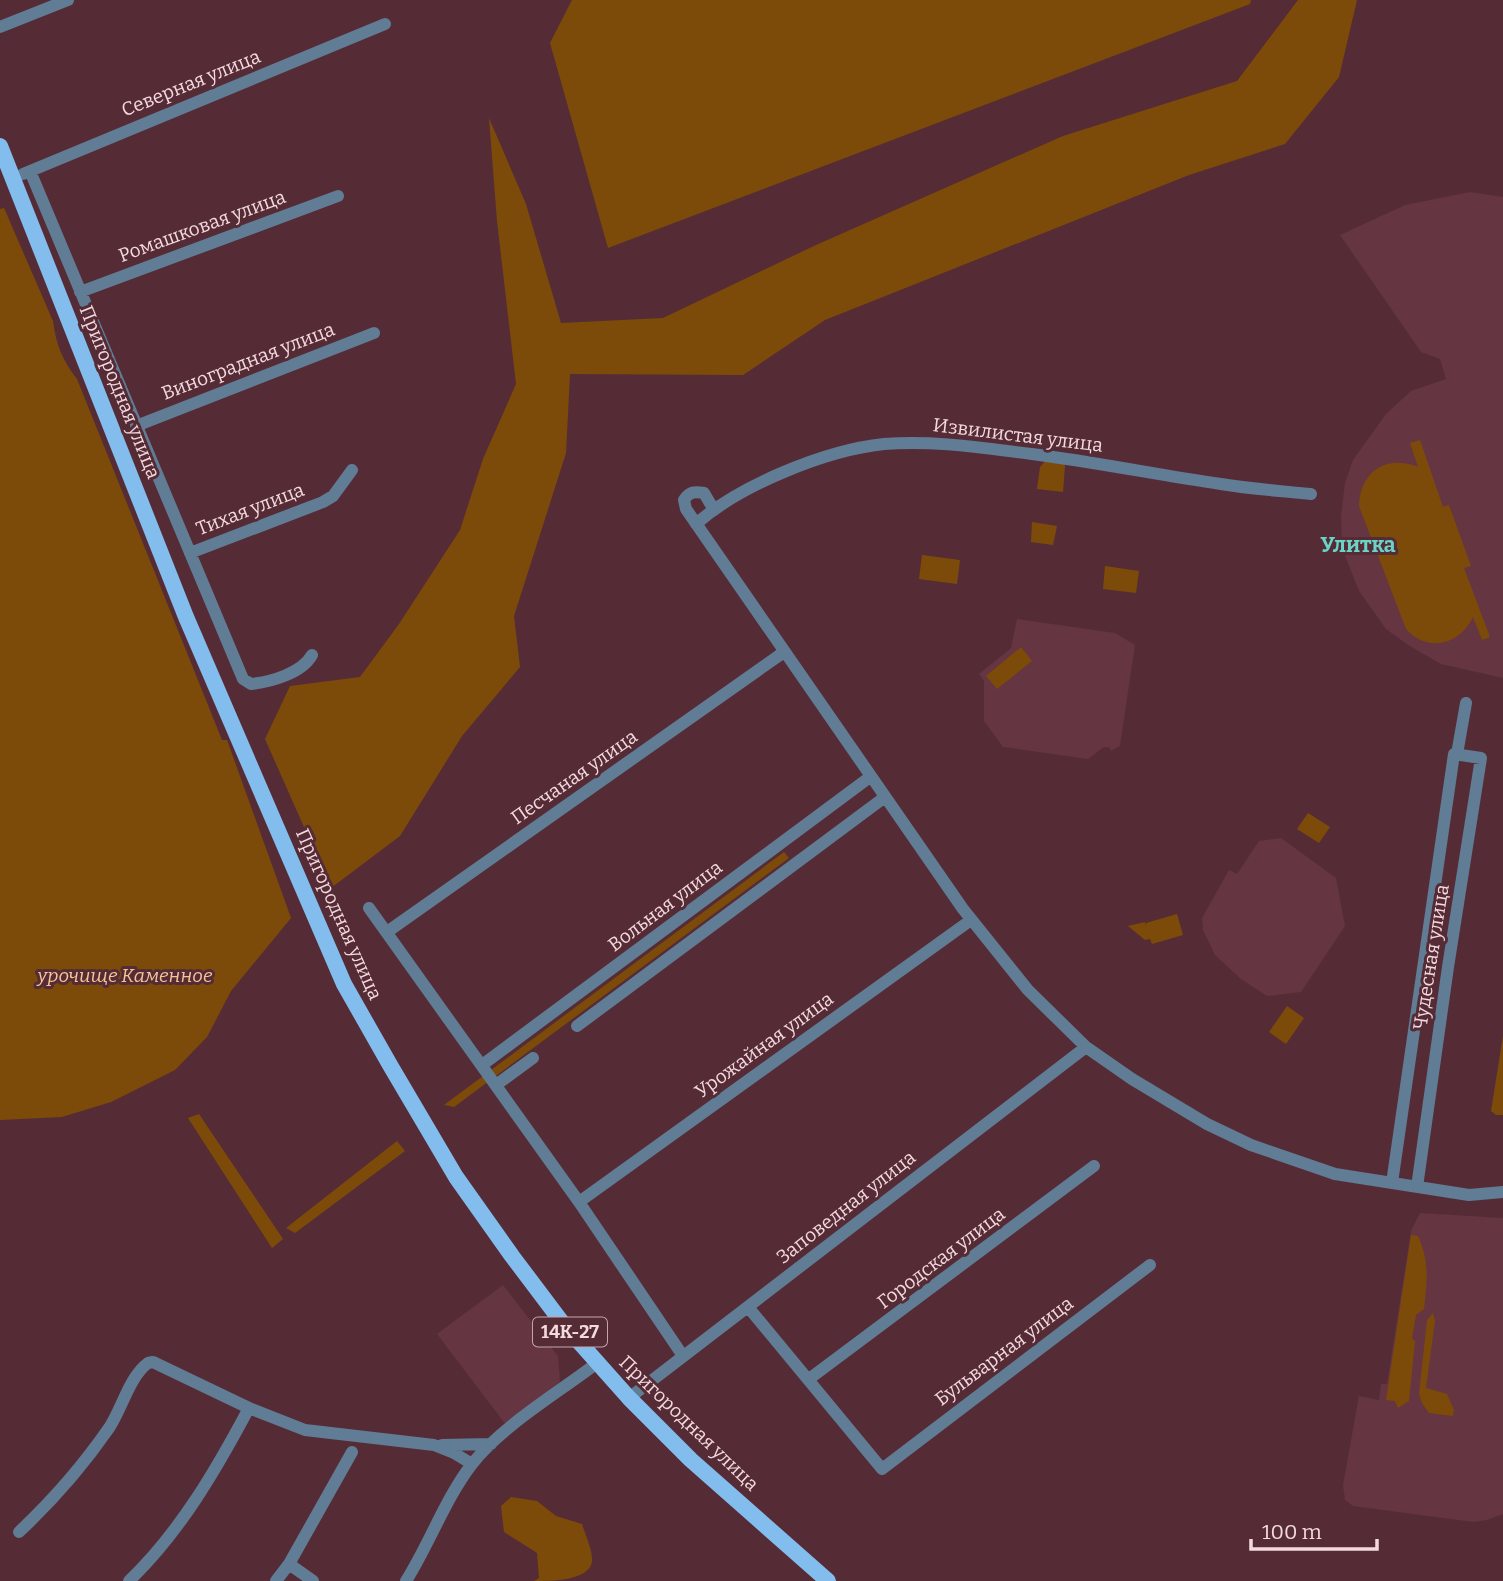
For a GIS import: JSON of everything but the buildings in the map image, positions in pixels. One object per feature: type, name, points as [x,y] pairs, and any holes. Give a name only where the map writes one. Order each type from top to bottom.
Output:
[{"type":"main road","name":"Пригородная улица","points":[[0,146],[186,617],[344,984],[390,1065],[456,1177],[564,1325],[629,1398],[691,1460],[828,1581]]},
{"type":"street","points":[[0,27],[68,0]]},
{"type":"street","name":"Северная улица","points":[[12,178],[385,24]]},
{"type":"street","name":"Пригородная улица","points":[[30,171],[243,679],[251,684],[265,683],[307,664],[312,655]]},
{"type":"street","name":"Ромашковая улица","points":[[80,292],[338,196]]},
{"type":"street","name":"Виноградная улица","points":[[136,426],[374,333]]},
{"type":"street","name":"Извилистая улица","points":[[696,524],[762,482],[803,465],[848,451],[883,444],[938,442],[1073,460],[1224,485],[1311,495]]},
{"type":"street","name":"Тихая улица","points":[[190,553],[323,502],[333,496],[352,470]]},
{"type":"street","points":[[715,510],[704,493],[695,491],[688,494],[684,500],[686,509],[696,524],[971,920],[1028,990],[1086,1047],[1171,1104],[1251,1145],[1335,1174],[1469,1195],[1503,1192]]},
{"type":"street","name":"Песчаная улица","points":[[387,932],[784,652]]},
{"type":"street","name":"Чудесная улица","points":[[1392,1183],[1447,792],[1466,703]]},
{"type":"street","name":"Чудесная улица","points":[[1417,1187],[1481,758],[1457,754]]},
{"type":"street","name":"Вольная улица","points":[[482,1065],[870,777]]},
{"type":"street","points":[[576,1026],[885,797]]},
{"type":"street","points":[[369,908],[579,1202],[683,1356]]},
{"type":"street","name":"Урожайная улица","points":[[579,1202],[971,920]]},
{"type":"street","name":"Заповедная улица","points":[[629,1398],[1086,1047]]},
{"type":"street","points":[[496,1085],[533,1058]]},
{"type":"street","points":[[1396,1158],[1420,1160]]},
{"type":"street","name":"Городская улица","points":[[809,1379],[1094,1166]]},
{"type":"street","name":"Бульварная улица","points":[[809,1379],[882,1469],[1150,1265]]},
{"type":"street","points":[[748,1307],[809,1379]]},
{"type":"street","points":[[19,1532],[50,1504],[77,1473],[111,1425],[143,1366],[153,1362],[249,1408],[305,1430],[434,1445],[491,1444]]},
{"type":"street","points":[[406,1581],[472,1464],[491,1444],[597,1363]]},
{"type":"street","points":[[129,1581],[166,1540],[211,1477],[249,1408]]},
{"type":"street","points":[[434,1445],[472,1464]]},
{"type":"street","points":[[276,1581],[289,1564],[352,1452]]},
{"type":"street","points":[[289,1564],[313,1581]]},
{"type":"shaded area","points":[[1470,192],[1503,197],[1503,678],[1441,664],[1386,629],[1359,591],[1342,548],[1341,516],[1345,483],[1353,460],[1386,414],[1411,391],[1446,379],[1440,359],[1421,352],[1340,235],[1405,205]]},
{"type":"shaded area","points":[[1017,619],[1115,633],[1135,645],[1120,746],[1111,751],[1109,747],[1104,747],[1088,759],[1003,747],[984,721],[984,681],[979,674],[1011,648]]},
{"type":"shaded area","points":[[1281,838],[1336,878],[1345,926],[1301,992],[1267,996],[1241,979],[1215,955],[1203,930],[1202,918],[1229,870],[1237,874],[1259,841]]},
{"type":"shaded area","points":[[1420,1213],[1503,1218],[1503,1514],[1487,1520],[1473,1522],[1353,1506],[1345,1500],[1343,1485],[1359,1396],[1379,1400],[1381,1384],[1387,1384],[1411,1231]]},
{"type":"shaded area","points":[[503,1285],[558,1356],[560,1382],[506,1425],[437,1334]]},
{"type":"green space","points":[[572,0],[1251,0],[1250,4],[608,248],[550,43]]},
{"type":"green space","points":[[1298,0],[1357,0],[1339,77],[1285,144],[1189,175],[825,320],[743,375],[570,374],[566,453],[514,616],[520,667],[462,736],[400,836],[331,888],[265,739],[290,686],[360,677],[399,624],[460,530],[483,459],[516,384],[497,221],[489,118],[526,204],[561,323],[663,318],[816,245],[1063,136],[1237,81]]},
{"type":"green space","name":"урочище Каменное","points":[[4,208],[53,321],[60,352],[77,379],[222,740],[227,740],[291,918],[231,991],[207,1037],[175,1070],[111,1102],[62,1117],[0,1120],[0,209]]},
{"type":"green space","points":[[1420,440],[1443,507],[1449,505],[1471,566],[1464,568],[1490,637],[1482,640],[1473,617],[1460,634],[1442,642],[1424,641],[1414,637],[1406,629],[1359,506],[1364,484],[1377,469],[1395,463],[1418,467],[1410,443]]},
{"type":"green space","points":[[1045,461],[1064,464],[1063,492],[1037,489],[1040,467]]},
{"type":"green space","points":[[1032,522],[1057,526],[1053,545],[1031,542]]},
{"type":"green space","points":[[922,555],[960,560],[957,584],[919,579]]},
{"type":"green space","points":[[1105,566],[1139,571],[1136,593],[1103,589]]},
{"type":"green space","points":[[1021,647],[1032,661],[997,689],[986,676]]},
{"type":"green space","points":[[1308,813],[1330,827],[1319,843],[1297,829]]},
{"type":"green space","points":[[784,852],[789,858],[454,1107],[444,1105]]},
{"type":"green space","points":[[1177,914],[1183,935],[1152,944],[1150,939],[1145,940],[1128,926],[1145,922],[1146,926],[1146,923]]},
{"type":"green space","points":[[1287,1006],[1304,1018],[1286,1044],[1269,1032]]},
{"type":"green space","points":[[1503,1036],[1503,1115],[1496,1115],[1491,1111]]},
{"type":"green space","points":[[199,1114],[283,1239],[272,1248],[188,1118]]},
{"type":"green space","points":[[397,1141],[405,1151],[295,1233],[286,1228]]},
{"type":"green space","points":[[1411,1235],[1418,1236],[1424,1255],[1426,1290],[1424,1309],[1416,1315],[1412,1338],[1415,1341],[1409,1401],[1398,1408],[1395,1401],[1386,1400]]},
{"type":"green space","points":[[1433,1313],[1435,1321],[1426,1388],[1447,1394],[1454,1410],[1453,1416],[1429,1413],[1419,1394],[1427,1320]]},
{"type":"green space","points":[[511,1497],[537,1501],[556,1516],[582,1524],[591,1553],[592,1562],[589,1568],[584,1573],[568,1579],[534,1581],[539,1578],[537,1553],[504,1532],[501,1506]]},
{"type":"district","name":"Улитка","points":[[1358,545]]}]
